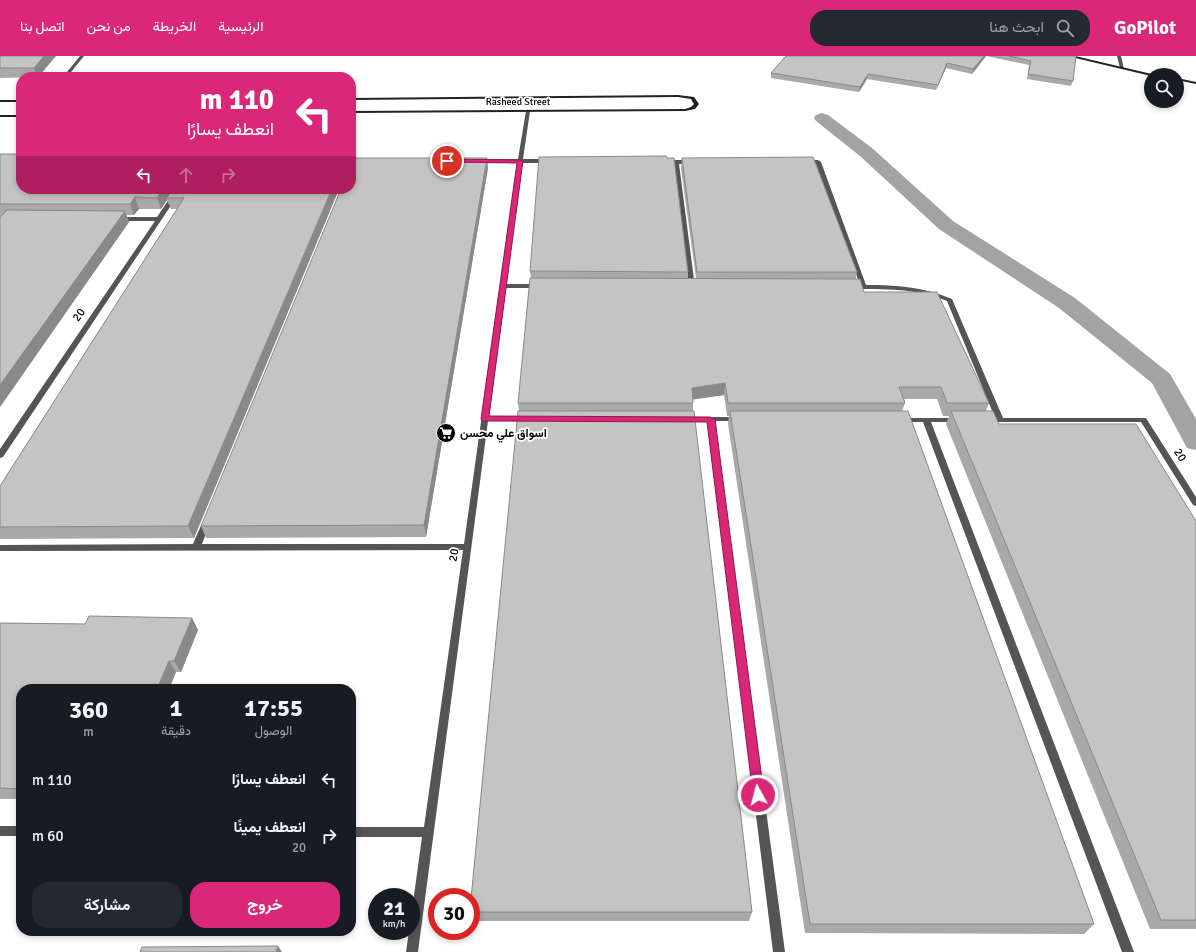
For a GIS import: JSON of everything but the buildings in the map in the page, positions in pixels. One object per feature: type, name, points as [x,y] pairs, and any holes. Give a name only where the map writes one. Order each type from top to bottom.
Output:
[{"type":"street","points":[[69,72],[82,56]]},
{"type":"street","points":[[1069,56],[1144,73]]},
{"type":"street","points":[[1119,56],[1122,68]]},
{"type":"street","points":[[1184,80],[1196,83]]},
{"type":"street","name":"Rasheed Street","points":[[356,98],[678,96],[692,98],[697,102],[693,108],[685,110],[356,112]]},
{"type":"street","points":[[0,101],[16,101]]},
{"type":"street","name":"20","points":[[412,952],[528,111]]},
{"type":"street","points":[[0,116],[16,116]]},
{"type":"street","points":[[470,161],[551,161]]},
{"type":"street","points":[[661,162],[700,162]]},
{"type":"street","points":[[676,162],[692,287]]},
{"type":"street","points":[[795,162],[818,162],[864,287]]},
{"type":"street","name":"20","points":[[0,455],[176,194]]},
{"type":"street","points":[[112,219],[158,219]]},
{"type":"street","points":[[503,286],[550,286]]},
{"type":"street","points":[[684,287],[700,287]]},
{"type":"street","points":[[856,287],[913,288],[934,292],[950,300],[1000,420],[978,420]]},
{"type":"street","points":[[485,419],[531,419]]},
{"type":"street","points":[[679,419],[742,419]]},
{"type":"street","points":[[710,419],[779,952]]},
{"type":"street","points":[[894,420],[963,420]]},
{"type":"street","points":[[926,420],[1128,952]]},
{"type":"street","name":"20","points":[[1000,420],[1143,420],[1196,502]]},
{"type":"street","points":[[196,548],[210,513]]},
{"type":"street","points":[[0,548],[467,547]]},
{"type":"street","points":[[0,831],[16,831]]},
{"type":"street","points":[[356,832],[428,832]]},
{"type":"waterway","points":[[822,118],[866,152],[946,225],[1067,303],[1162,379],[1196,442]]},
{"type":"place","name":"اسواق علي محسن","points":[[446,433]]},
{"type":"route","points":[[447,161],[520,161],[485,419],[710,419],[758,795]]}]
